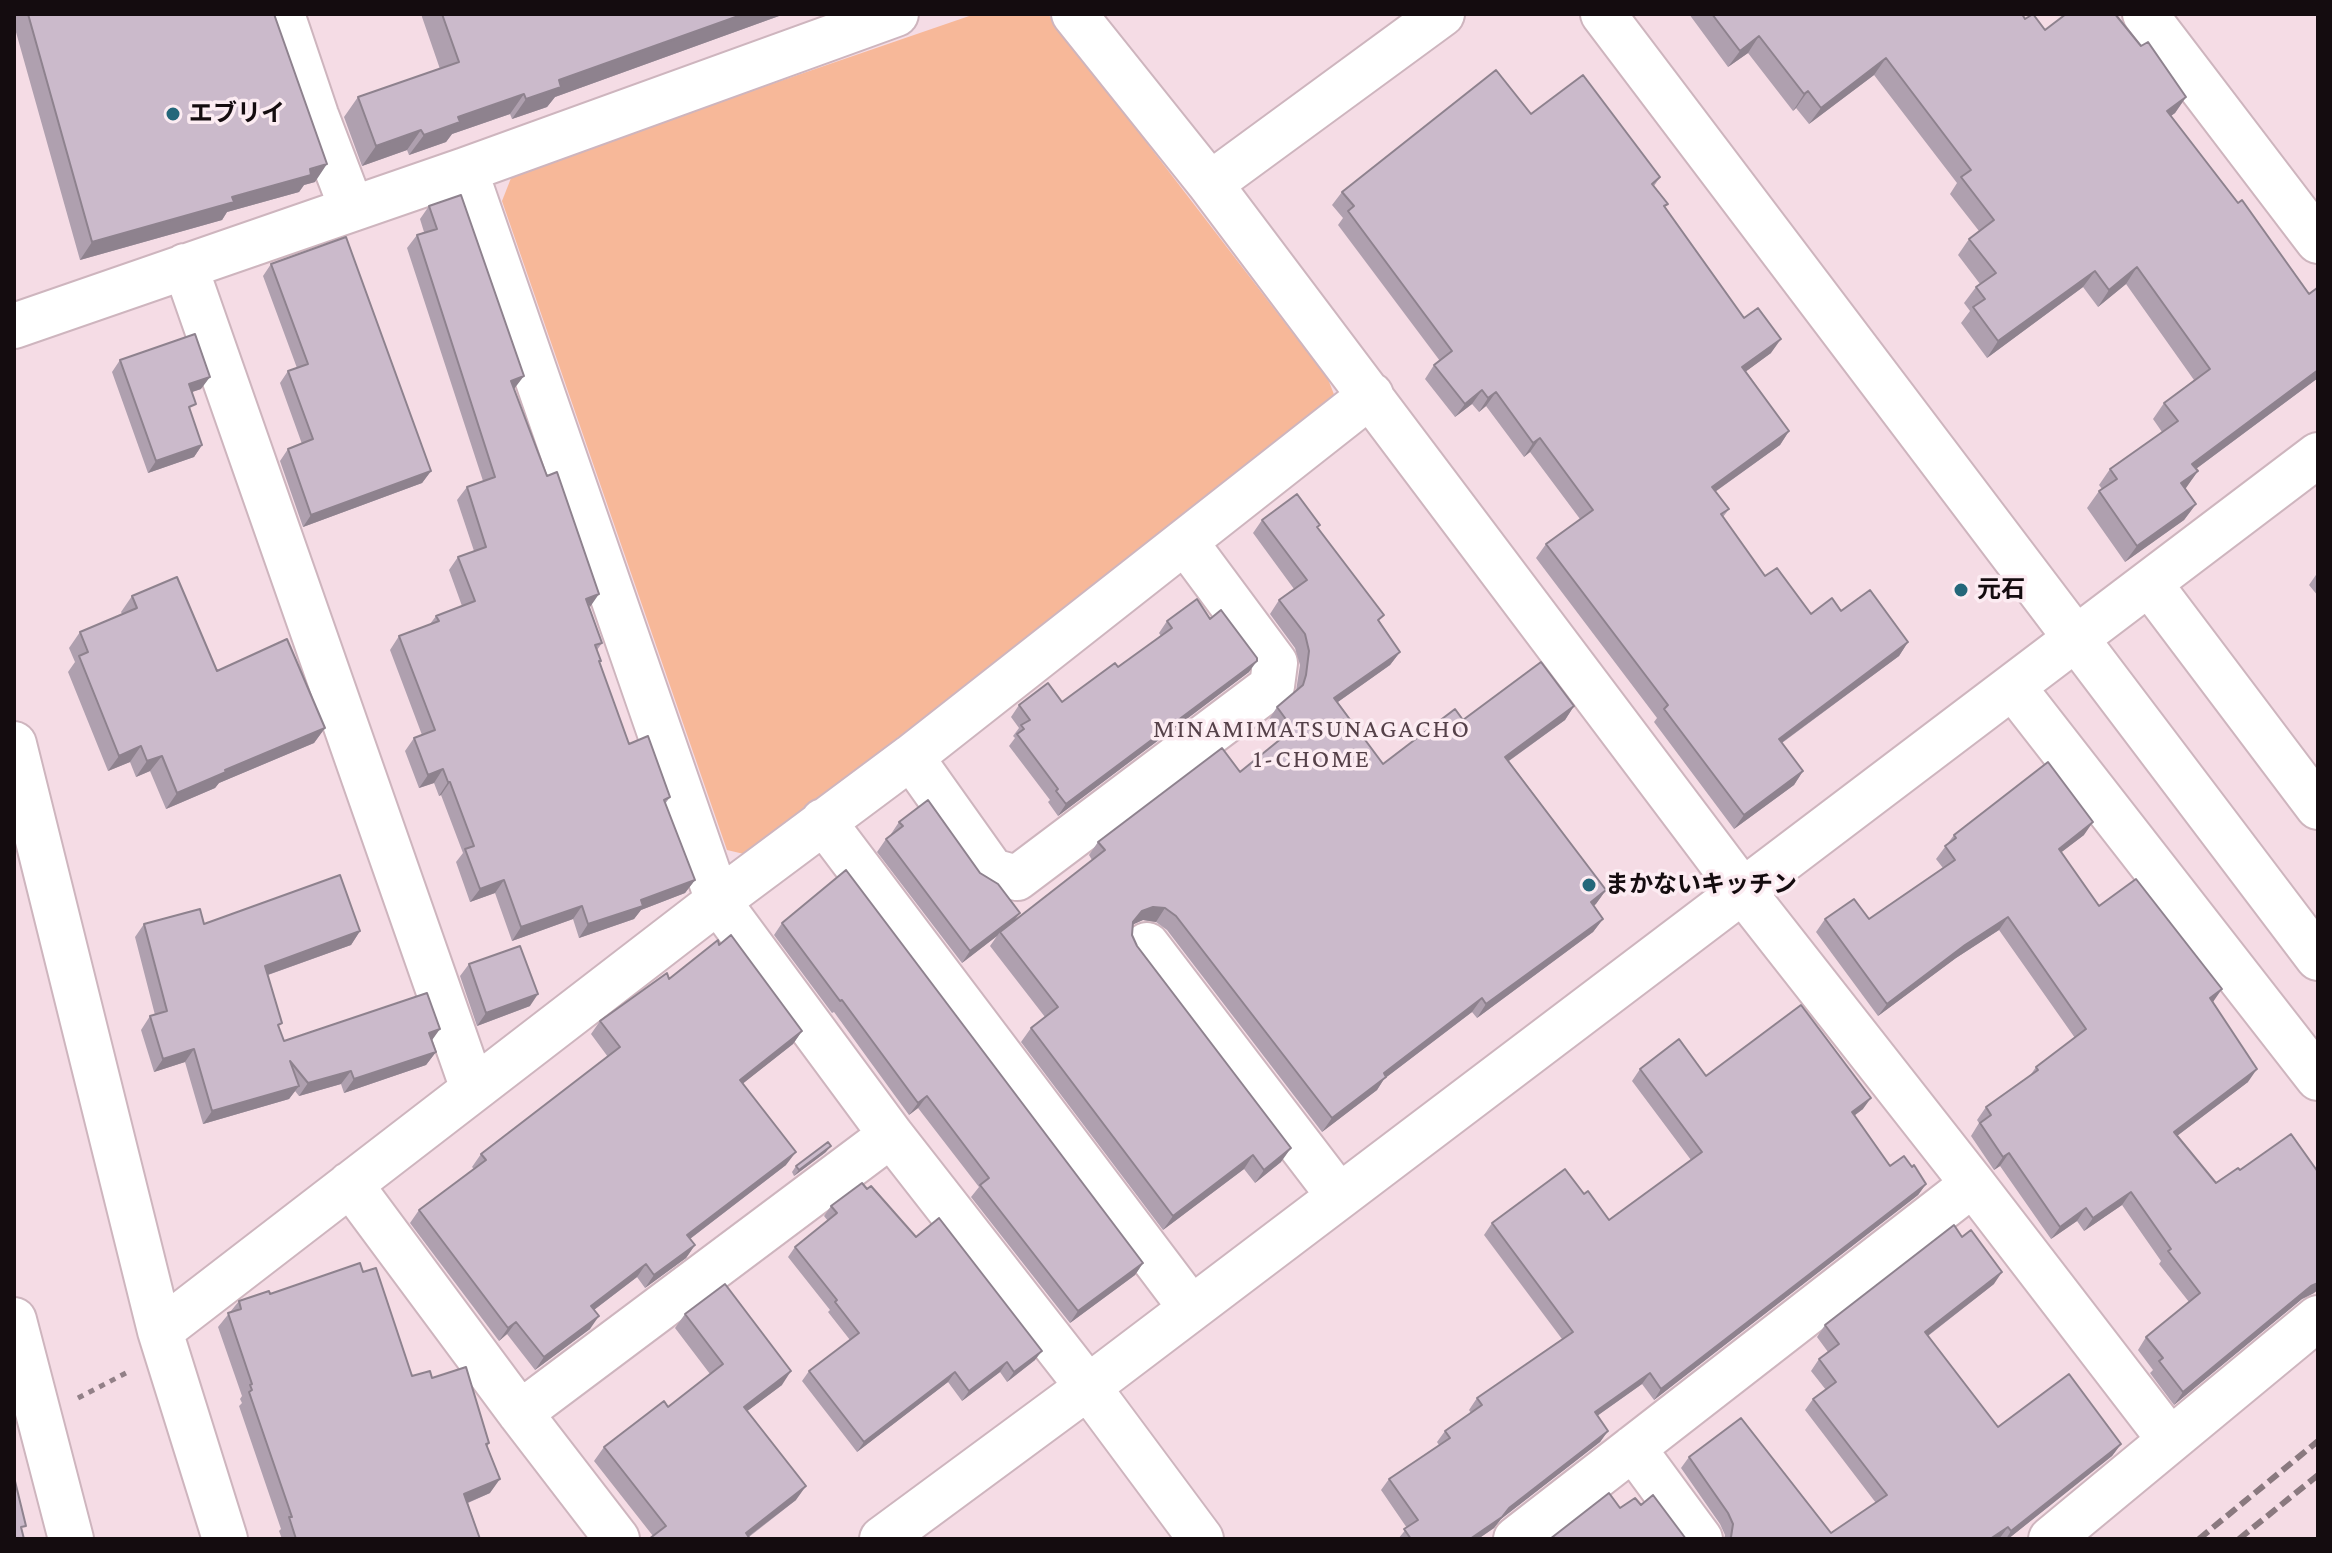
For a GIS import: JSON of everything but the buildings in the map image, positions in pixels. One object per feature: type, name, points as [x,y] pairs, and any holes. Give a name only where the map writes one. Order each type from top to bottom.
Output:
[{"type":"street","points":[[282,14],[352,209]]},
{"type":"street","points":[[14,326],[465,170],[896,14]]},
{"type":"street","points":[[1074,14],[1210,184],[1742,890],[2170,1440]]},
{"type":"street","points":[[1210,184],[1442,14]]},
{"type":"street","points":[[1603,14],[2318,958]]},
{"type":"street","points":[[2145,14],[2318,241]]},
{"type":"street","points":[[465,170],[718,901],[891,1135],[1088,1387],[1201,1539]]},
{"type":"street","points":[[185,266],[473,1089]]},
{"type":"street","points":[[163,1342],[350,1184],[911,757],[1371,395]]},
{"type":"street","points":[[882,1539],[1088,1387],[2318,455]]},
{"type":"street","points":[[911,757],[992,871],[1017,878],[1272,686],[1275,663],[1186,543]]},
{"type":"street","points":[[2149,583],[2318,807]]},
{"type":"street","points":[[2013,687],[2318,1078]]},
{"type":"street","points":[[14,744],[163,1342],[225,1539]]},
{"type":"street","points":[[823,821],[1191,1308]]},
{"type":"street","points":[[1147,945],[1339,1196]]},
{"type":"street","points":[[520,1413],[891,1135]]},
{"type":"street","points":[[350,1184],[617,1539]]},
{"type":"street","points":[[1516,1539],[1973,1184]]},
{"type":"street","points":[[2051,1539],[2318,1318]]},
{"type":"street","points":[[14,1320],[29,1410],[71,1539]]},
{"type":"street","points":[[1633,1448],[1700,1539]]},
{"type":"path","points":[[29,1410],[163,1342]]},
{"type":"shaded area","points":[[975,14],[1048,14],[1328,379],[1335,397],[1326,413],[744,854],[727,850],[502,201],[513,173]]},
{"type":"railway","points":[[2199,1539],[2318,1441]]},
{"type":"railway","points":[[2239,1539],[2318,1475]]},
{"type":"place","name":"エブリイ","points":[[173,114]]},
{"type":"place","name":"元石","points":[[1961,590]]},
{"type":"place","name":"まかないキッチン","points":[[1589,885]]},
{"type":"district","name":"MINAMIMATSUNAGACHO 1-CHOME","points":[[1312,744]]}]
